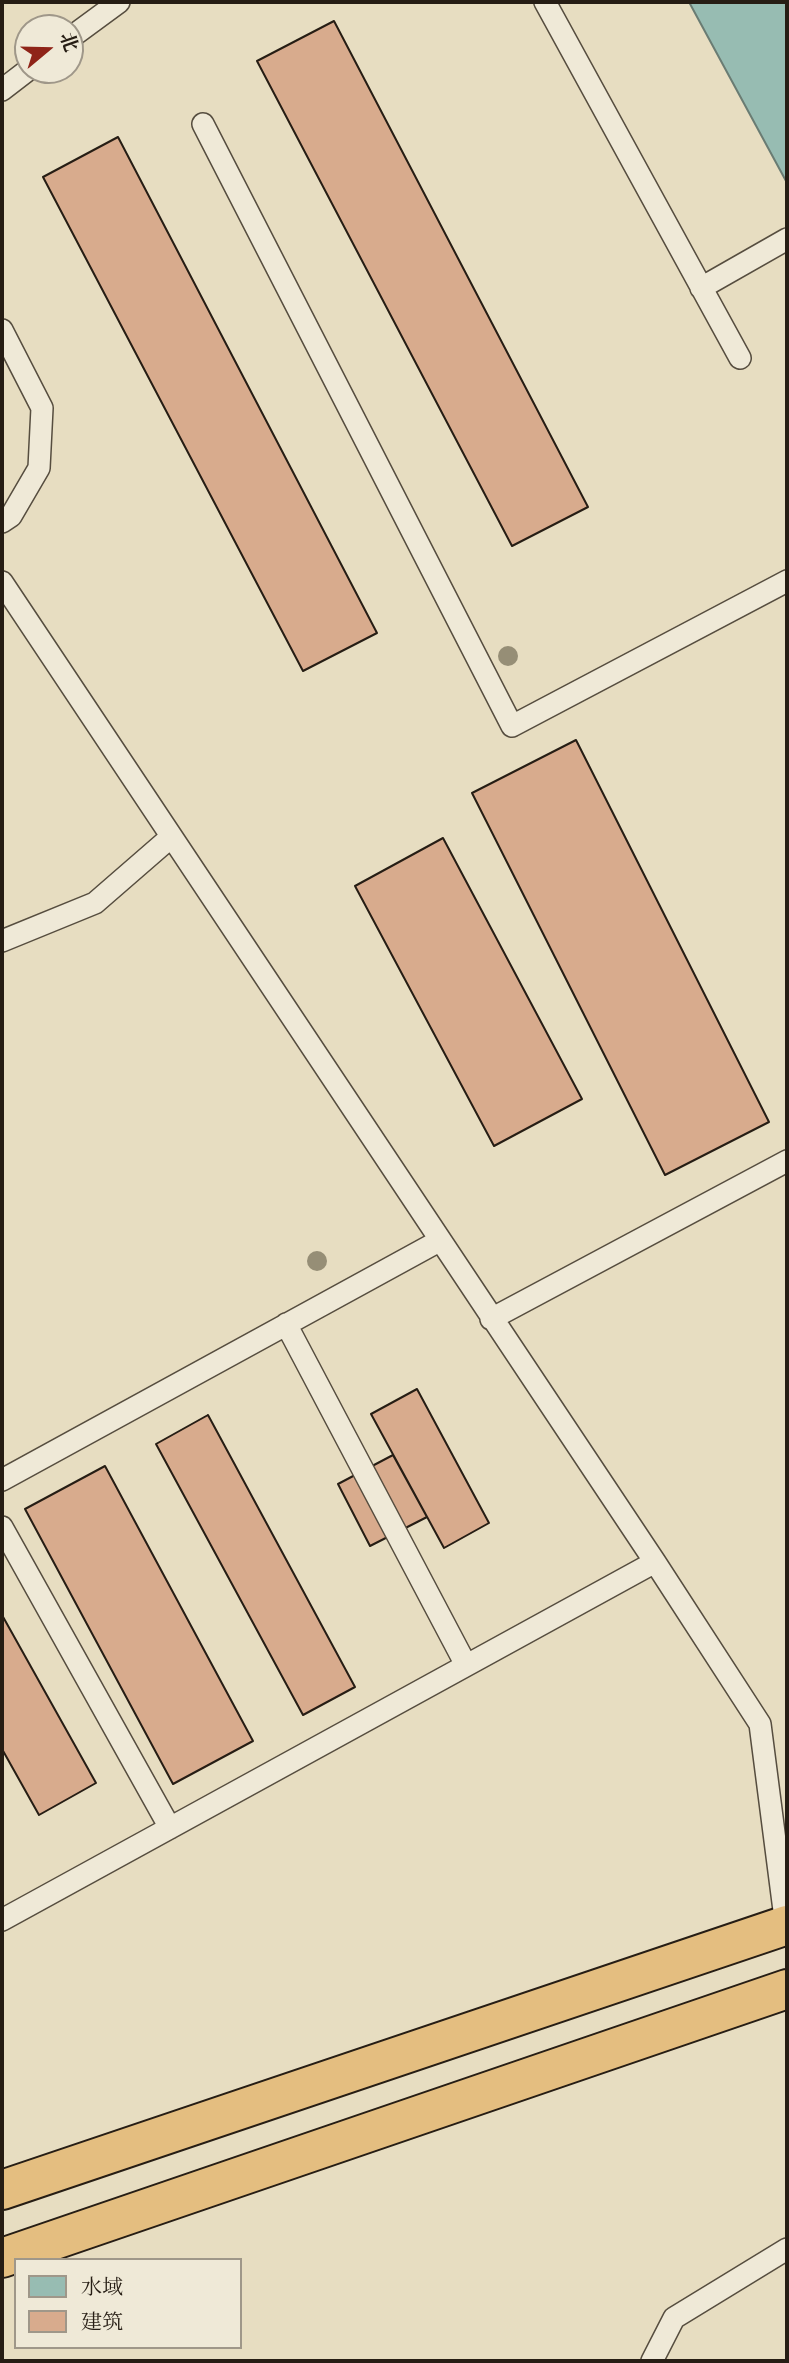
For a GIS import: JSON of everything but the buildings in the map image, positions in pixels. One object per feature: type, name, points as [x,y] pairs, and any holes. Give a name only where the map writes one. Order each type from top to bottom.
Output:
[{"type":"highway","points":[[2,2190],[786,1926]]},
{"type":"highway","points":[[2,2258],[787,1989]]},
{"type":"lane","points":[[84,28],[119,2]]},
{"type":"lane","points":[[545,2],[740,358]]},
{"type":"lane","points":[[203,124],[512,726],[787,581]]},
{"type":"lane","points":[[701,288],[787,239]]},
{"type":"lane","points":[[2,330],[42,408],[38,468],[11,516],[2,522]]},
{"type":"lane","points":[[2,582],[760,1724],[786,1926]]},
{"type":"lane","points":[[2,941],[95,903],[171,837]]},
{"type":"lane","points":[[491,1319],[787,1161]]},
{"type":"lane","points":[[2,1480],[439,1241]]},
{"type":"lane","points":[[286,1324],[466,1665]]},
{"type":"lane","points":[[2,1527],[170,1828]]},
{"type":"lane","points":[[2,1920],[654,1562]]},
{"type":"lane","points":[[652,2361],[674,2318],[787,2249]]},
{"type":"water","points":[[689,2],[787,2],[786,181]]}]
